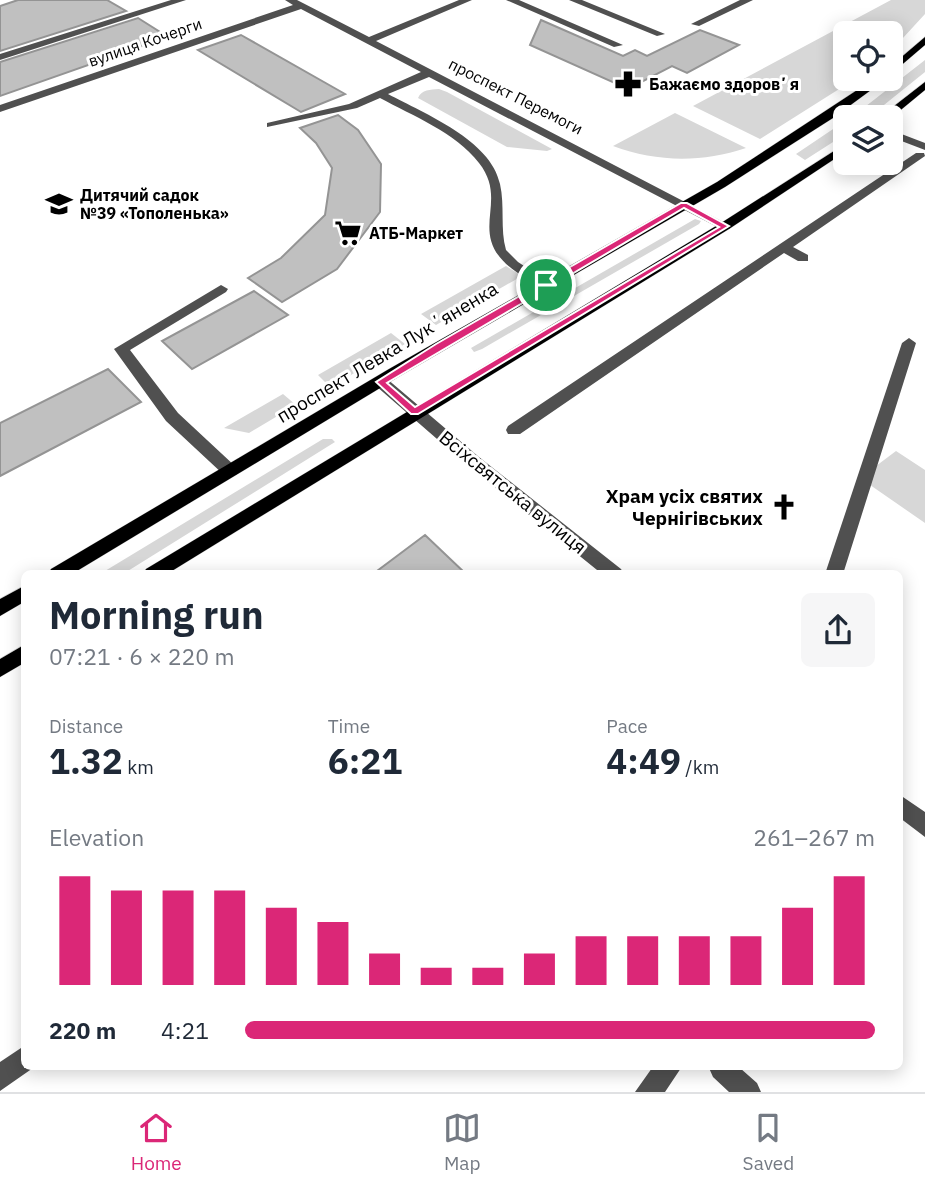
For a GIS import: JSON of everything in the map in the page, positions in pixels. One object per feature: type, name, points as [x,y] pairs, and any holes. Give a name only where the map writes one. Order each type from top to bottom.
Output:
[{"type":"main road","points":[[903,60],[925,40]]},
{"type":"main road","points":[[900,105],[925,85]]},
{"type":"main road","name":"проспект Левка Лукʼяненка","points":[[64,570],[684,205],[781,146],[863,91]]},
{"type":"main road","points":[[158,570],[725,226],[833,154]]},
{"type":"main road","points":[[0,608],[21,595]]},
{"type":"main road","points":[[0,669],[21,655]]},
{"type":"street","points":[[0,57],[181,0]]},
{"type":"street","points":[[370,40],[467,0]]},
{"type":"street","points":[[511,0],[618,45]]},
{"type":"street","points":[[575,0],[660,34]]},
{"type":"street","points":[[696,24],[748,0]]},
{"type":"street","name":"проспект Перемоги","points":[[295,3],[725,226]]},
{"type":"street","name":"вулиця Кочерги","points":[[0,109],[295,3]]},
{"type":"street","points":[[271,125],[353,106],[431,72]]},
{"type":"street","points":[[380,94],[478,153],[490,170],[495,188],[498,248],[509,261],[546,285]]},
{"type":"street","points":[[514,430],[923,151],[903,140]]},
{"type":"street","points":[[784,248],[803,258]]},
{"type":"street","points":[[221,289],[121,349],[172,417],[230,471]]},
{"type":"street","points":[[835,570],[909,343]]},
{"type":"street","name":"Всіхсвятська вулиця","points":[[381,382],[610,570]]},
{"type":"street","points":[[903,808],[925,826]]},
{"type":"street","points":[[0,1078],[21,1061]]},
{"type":"street","points":[[648,1092],[666,1070]]},
{"type":"street","points":[[724,1070],[748,1092]]},
{"type":"shaded area","points":[[891,0],[925,0],[925,14],[903,38],[903,21],[852,21]]},
{"type":"shaded area","points":[[833,31],[833,91],[836,91],[760,139],[693,106]]},
{"type":"shaded area","points":[[925,60],[925,72],[903,90],[903,77]]},
{"type":"shaded area","points":[[439,89],[552,149],[547,151],[507,147],[418,98],[424,91]]},
{"type":"shaded area","points":[[885,91],[901,91],[884,105],[867,105]]},
{"type":"shaded area","points":[[675,113],[746,148],[712,156],[679,159],[646,155],[613,146]]},
{"type":"shaded area","points":[[833,129],[833,142],[805,160],[796,154]]},
{"type":"shaded area","points":[[695,219],[701,221],[699,224],[482,349],[474,352],[471,348]]},
{"type":"shaded area","points":[[506,266],[522,276],[436,325],[421,314]]},
{"type":"shaded area","points":[[391,333],[405,344],[330,387],[318,375]]},
{"type":"shaded area","points":[[283,394],[296,405],[249,433],[224,428]]},
{"type":"shaded area","points":[[323,439],[332,439],[335,442],[129,570],[107,570]]},
{"type":"shaded area","points":[[896,451],[925,470],[925,523],[860,478]]},
{"type":"building","points":[[18,0],[107,0],[126,11],[0,51],[0,6]]},
{"type":"building","points":[[138,18],[168,37],[0,96],[0,62]]},
{"type":"building","points":[[541,20],[623,56],[635,50],[647,56],[700,30],[739,45],[687,73],[672,66],[628,89],[530,45]]},
{"type":"building","points":[[241,35],[345,94],[301,112],[198,50]]},
{"type":"building","points":[[338,115],[358,130],[381,164],[380,212],[337,269],[282,302],[248,278],[281,258],[325,215],[332,168],[316,143],[300,128]]},
{"type":"building","points":[[254,291],[288,315],[192,369],[162,341]]},
{"type":"building","points":[[108,369],[141,402],[0,476],[0,423]]},
{"type":"building","points":[[425,535],[462,570],[378,570]]},
{"type":"place","name":"Бажаємо здоровʼя","points":[[628,84]]},
{"type":"place","name":"Дитячий садок №39 «Тополенька»","points":[[59,204]]},
{"type":"place","name":"АТБ-Маркет","points":[[348,233]]},
{"type":"place","name":"Храм усіх святих Чернігівських","points":[[784,507]]},
{"type":"route","points":[[684,205],[725,226],[415,412],[381,382],[439,346],[546,285],[684,205]]}]
